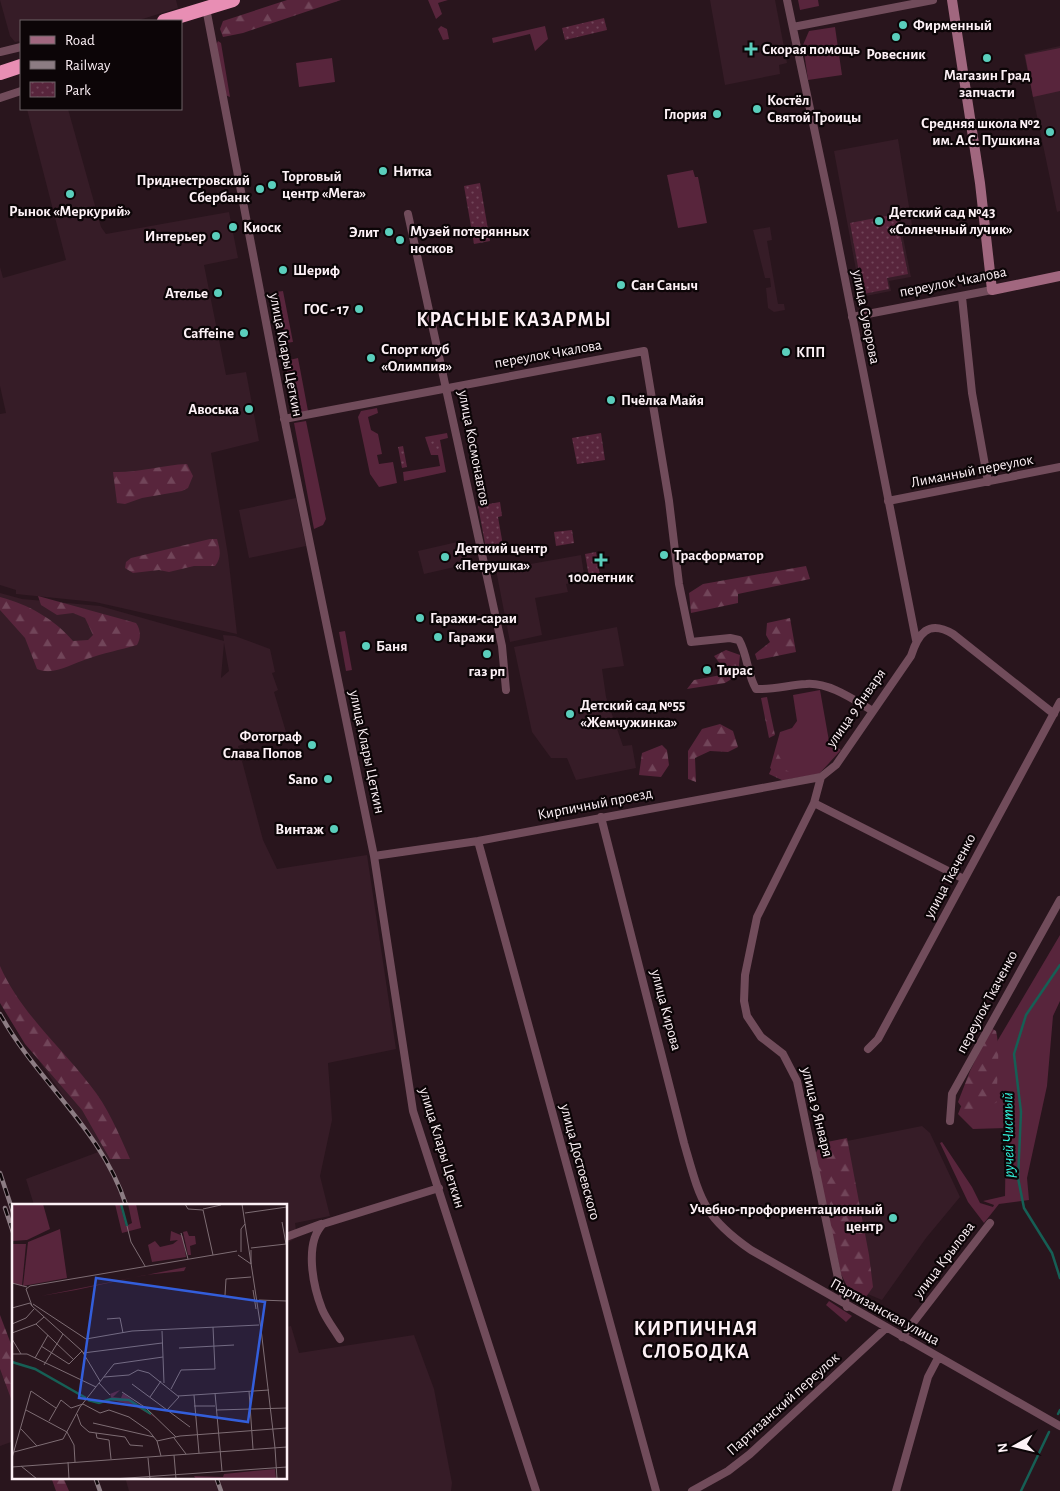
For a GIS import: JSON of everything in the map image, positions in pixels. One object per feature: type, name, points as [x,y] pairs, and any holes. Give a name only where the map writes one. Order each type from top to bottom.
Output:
[{"type":"highway","points":[[167,20],[233,0]]},
{"type":"highway","points":[[0,73],[20,66]]},
{"type":"street","name":"улица Суворова","points":[[788,0],[916,640]]},
{"type":"street","points":[[793,27],[933,0]]},
{"type":"street","points":[[952,0],[980,183],[992,290]]},
{"type":"street","name":"улица Клары Цеткин","points":[[206,8],[284,419],[374,856],[408,1090],[413,1111],[536,1491]]},
{"type":"street","points":[[0,52],[20,47]]},
{"type":"street","points":[[0,98],[20,91]]},
{"type":"street","name":"улица Космонавтов","points":[[408,214],[502,646],[506,690]]},
{"type":"street","name":"переулок Чкалова","points":[[852,317],[962,297],[1060,276]]},
{"type":"street","points":[[962,297],[972,393],[988,482]]},
{"type":"street","name":"переулок Чкалова","points":[[284,419],[644,351],[670,509],[679,584],[690,642],[730,638],[739,640],[744,649],[750,680],[756,689],[768,690],[808,684],[822,686],[874,711]]},
{"type":"street","name":"Лиманный переулок","points":[[888,501],[1060,467]]},
{"type":"street","name":"улица 9 Января","points":[[847,1307],[838,1278],[797,1081],[783,1054],[761,1037],[747,1016],[744,1001],[745,974],[757,917],[814,803],[821,777],[836,765],[911,656],[916,640],[926,630],[944,629],[952,634],[1054,714]]},
{"type":"street","name":"улица Ткаченко","points":[[868,1049],[878,1039],[1060,702]]},
{"type":"street","name":"Кирпичный проезд","points":[[374,856],[478,841],[821,777]]},
{"type":"street","points":[[814,803],[964,879]]},
{"type":"street","name":"улица Кирова","points":[[601,817],[669,1077],[684,1143],[698,1192],[707,1210]]},
{"type":"street","name":"улица Достоевского","points":[[478,841],[656,1491]]},
{"type":"street","name":"переулок Ткаченко","points":[[950,1121],[952,1094],[1060,900]]},
{"type":"street","points":[[288,1236],[439,1188]]},
{"type":"street","name":"Партизанская улица","points":[[707,1210],[723,1229],[751,1250],[847,1307],[1060,1426]]},
{"type":"street","name":"улица Крылова","points":[[902,1338],[990,1223]]},
{"type":"street","points":[[323,1224],[317,1230],[313,1239],[316,1285],[322,1310],[340,1339]]},
{"type":"street","name":"Партизанский переулок","points":[[692,1491],[728,1471],[750,1454],[886,1328]]},
{"type":"street","points":[[896,1491],[928,1377],[938,1358]]},
{"type":"shaded area","points":[[0,0],[176,0],[178,8],[139,20],[20,20],[20,41],[15,42],[10,36]]},
{"type":"shaded area","name":"Скорая помощь","points":[[710,0],[775,0],[787,63],[779,65],[780,74],[725,85]]},
{"type":"shaded area","name":"Средняя школа №2 им. А.С. Пушкина","points":[[1060,46],[1060,211],[1057,212],[1024,54]]},
{"type":"shaded area","points":[[27,110],[68,110],[101,227],[106,234],[229,212],[238,258],[204,265],[226,375],[246,372],[259,441],[211,453],[228,555],[237,634],[95,602],[16,594],[16,590],[0,585],[0,414],[6,413],[0,386],[0,267],[3,278],[66,260]]},
{"type":"shaded area","name":"Детский сад №43 «Солнечный лучик»","points":[[898,139],[912,225],[903,237],[911,277],[889,281],[891,291],[861,297],[834,151]]},
{"type":"shaded area","points":[[770,227],[772,240],[767,241],[778,304],[784,304],[785,310],[774,312],[768,308],[766,288],[771,287],[770,278],[765,278],[753,230]]},
{"type":"shaded area","points":[[296,498],[306,546],[249,558],[239,510]]},
{"type":"shaded area","name":"Детский центр «Петрушка»","points":[[466,540],[472,563],[424,574],[418,551]]},
{"type":"shaded area","points":[[581,555],[585,581],[566,584],[568,592],[535,598],[542,635],[510,642],[496,570]]},
{"type":"shaded area","points":[[0,593],[22,599],[100,606],[224,641],[223,635],[235,636],[270,649],[275,672],[272,673],[278,690],[274,692],[286,732],[238,746],[263,840],[277,869],[367,855],[396,1049],[328,1063],[332,1120],[320,1176],[330,1216],[295,1223],[297,1237],[288,1243],[288,1204],[34,1204],[26,1179],[101,1151],[31,1049],[0,987]],"holes":[[[224,643],[229,671],[221,678]]]},
{"type":"shaded area","name":"Детский сад №55 «Жемчужинка»","points":[[617,627],[624,666],[602,669],[606,697],[623,746],[632,745],[636,768],[576,780],[567,758],[551,758],[532,732],[514,647]]},
{"type":"shaded area","name":"Учебно-профориентационный центр","points":[[922,1126],[930,1133],[960,1197],[926,1238],[882,1300],[858,1290],[827,1145]]},
{"type":"shaded area","points":[[291,1326],[299,1353],[414,1335],[434,1389],[452,1483],[451,1491],[129,1491],[125,1478],[288,1478],[288,1327]]},
{"type":"shaded area","points":[[0,1369],[12,1402],[12,1442],[0,1446]]},
{"type":"green space","points":[[287,0],[341,0],[243,33],[223,37],[220,29],[223,21]]},
{"type":"green space","points":[[428,0],[448,0],[438,3],[442,14],[436,19]]},
{"type":"green space","points":[[798,0],[818,0],[819,6],[800,10]]},
{"type":"green space","points":[[604,18],[607,30],[565,40],[562,28]]},
{"type":"green space","points":[[441,26],[447,29],[449,39],[443,40],[438,29]]},
{"type":"green space","points":[[545,26],[548,39],[535,51],[530,34],[493,43],[492,38]]},
{"type":"green space","points":[[835,27],[842,75],[808,80],[803,45],[809,31]]},
{"type":"green space","points":[[218,41],[221,43],[230,97],[225,95],[216,45]]},
{"type":"green space","points":[[1060,48],[1060,91],[1033,97],[1025,55]]},
{"type":"green space","points":[[332,58],[335,82],[299,87],[296,63]]},
{"type":"green space","points":[[693,170],[695,177],[698,177],[707,223],[678,228],[667,175]]},
{"type":"green space","points":[[480,183],[490,241],[474,244],[464,186]]},
{"type":"green space","points":[[896,214],[908,274],[887,278],[889,289],[863,294],[850,223]]},
{"type":"green space","points":[[283,291],[293,342],[286,343],[276,292]]},
{"type":"green space","points":[[298,358],[308,411],[295,414],[285,361]]},
{"type":"green space","points":[[377,408],[378,413],[368,417],[371,430],[378,434],[382,454],[377,455],[379,464],[393,462],[397,483],[379,487],[370,474],[358,417],[361,411]]},
{"type":"green space","points":[[306,421],[326,519],[323,525],[314,529],[294,423]]},
{"type":"green space","points":[[447,433],[448,438],[440,440],[446,472],[404,481],[403,472],[440,466],[438,455],[431,455],[425,437]]},
{"type":"green space","points":[[601,433],[605,460],[577,464],[572,438]]},
{"type":"green space","points":[[435,440],[441,446],[435,452],[429,446]]},
{"type":"green space","points":[[403,446],[407,467],[402,468],[398,447]]},
{"type":"green space","points":[[187,464],[193,476],[188,488],[182,491],[142,498],[125,504],[117,503],[113,472]]},
{"type":"green space","points":[[500,502],[502,516],[498,517],[504,551],[487,554],[478,506]]},
{"type":"green space","points":[[572,530],[574,543],[556,546],[554,532]]},
{"type":"green space","points":[[210,539],[217,539],[219,547],[220,556],[215,566],[194,566],[169,572],[159,570],[133,573],[125,568],[126,562],[131,558]]},
{"type":"green space","points":[[596,552],[601,581],[590,582],[585,554]]},
{"type":"green space","points":[[806,566],[810,579],[738,594],[738,603],[691,613],[689,593],[703,584]]},
{"type":"green space","points":[[38,596],[136,623],[140,631],[137,645],[93,657],[56,670],[43,671],[37,669],[25,638],[0,610],[0,597],[40,613],[73,641],[88,640],[93,635],[85,618],[73,613],[57,615],[41,605]]},
{"type":"green space","points":[[790,618],[796,652],[757,660],[755,654],[770,642],[766,635],[767,623]]},
{"type":"green space","points":[[345,631],[352,670],[346,671],[339,632]]},
{"type":"green space","points":[[726,650],[740,655],[738,675],[725,683],[687,689],[694,680],[721,675],[721,665],[714,656]]},
{"type":"green space","points":[[820,690],[829,741],[841,750],[819,774],[784,780],[770,768],[780,732],[792,728],[797,721],[793,695]]},
{"type":"green space","points":[[767,697],[775,735],[769,738],[761,698]]},
{"type":"green space","points":[[720,724],[733,731],[738,747],[728,752],[710,751],[695,758],[696,782],[688,779],[688,751],[702,729]]},
{"type":"green space","points":[[662,745],[667,750],[669,765],[661,777],[639,775],[642,753]]},
{"type":"green space","points":[[778,754],[784,754],[784,769],[793,774],[786,782],[769,774]]},
{"type":"green space","points":[[1060,935],[1060,1001],[1053,1016],[1047,1086],[1027,1178],[1029,1200],[999,1204],[984,1223],[968,1202],[940,1143],[942,1142],[972,1187],[980,1203],[993,1207],[994,1205],[983,1201],[1005,1196],[1006,1128],[973,1129],[958,1114],[966,1094]]},
{"type":"green space","points":[[0,966],[8,983],[29,1014],[96,1093],[113,1121],[130,1159],[110,1159],[82,1110],[25,1044],[0,1003]]},
{"type":"green space","points":[[991,1028],[996,1031],[997,1039],[997,1102],[982,1112],[966,1113],[958,1102],[970,1071]]},
{"type":"green space","points":[[847,1138],[869,1255],[873,1287],[861,1304],[855,1303],[841,1274],[815,1154],[822,1143]]},
{"type":"green space","points":[[829,1301],[852,1316],[846,1322],[826,1305]]},
{"type":"green space","points":[[0,1315],[12,1347],[12,1402],[0,1369]]},
{"type":"green space","points":[[51,1478],[63,1478],[69,1491],[56,1491]]},
{"type":"waterway","name":"ручей Чистый","points":[[1060,965],[1026,1015],[1014,1054],[1021,1112],[1018,1178],[1024,1208],[1052,1253],[1060,1278]]},
{"type":"waterway","name":"ручей Чистый","points":[[1058,1414],[1060,1410]]},
{"type":"waterway","name":"ручей Чистый","points":[[1021,1491],[1049,1432]]},
{"type":"railway","points":[[0,1014],[32,1062],[68,1106],[101,1153],[115,1178],[126,1204]]},
{"type":"railway","points":[[0,1173],[12,1209]]},
{"type":"railway","points":[[5,1208],[12,1229]]},
{"type":"railway","points":[[95,1478],[100,1491]]},
{"type":"railway","points":[[216,1478],[221,1491]]},
{"type":"place","name":"Фирменный","points":[[903,25]]},
{"type":"place","name":"Ровесник","points":[[896,37]]},
{"type":"place","name":"Скорая помощь","points":[[751,49]]},
{"type":"place","name":"Магазин Град запчасти","points":[[987,58]]},
{"type":"place","name":"Костёл Святой Троицы","points":[[757,109]]},
{"type":"place","name":"Глория","points":[[717,114]]},
{"type":"place","name":"Средняя школа №2 им. А.С. Пушкина","points":[[1050,132]]},
{"type":"place","name":"Нитка","points":[[383,171]]},
{"type":"place","name":"Торговый центр «Мега»","points":[[272,185]]},
{"type":"place","name":"Приднестровский Сбербанк","points":[[260,189]]},
{"type":"place","name":"Рынок «Меркурий»","points":[[70,194]]},
{"type":"place","name":"Детский сад №43 «Солнечный лучик»","points":[[879,221]]},
{"type":"place","name":"Киоск","points":[[233,227]]},
{"type":"place","name":"Элит","points":[[389,232]]},
{"type":"place","name":"Интерьер","points":[[216,236]]},
{"type":"place","name":"Музей потерянных носков","points":[[400,240]]},
{"type":"place","name":"Шериф","points":[[283,270]]},
{"type":"place","name":"Сан Саныч","points":[[621,285]]},
{"type":"place","name":"Ателье","points":[[218,293]]},
{"type":"place","name":"ГОС - 17","points":[[359,309]]},
{"type":"place","name":"Caffeine","points":[[244,333]]},
{"type":"place","name":"КПП","points":[[786,352]]},
{"type":"place","name":"Спорт клуб «Олимпия»","points":[[371,358]]},
{"type":"place","name":"Пчёлка Майя","points":[[611,400]]},
{"type":"place","name":"Авоська","points":[[249,409]]},
{"type":"place","name":"Трасформатор","points":[[664,555]]},
{"type":"place","name":"Детский центр «Петрушка»","points":[[445,557]]},
{"type":"place","name":"100летник","points":[[601,560]]},
{"type":"place","name":"Гаражи-сараи","points":[[420,618]]},
{"type":"place","name":"Гаражи","points":[[438,637]]},
{"type":"place","name":"Баня","points":[[366,646]]},
{"type":"place","name":"газ рп","points":[[487,654]]},
{"type":"place","name":"Тирас","points":[[707,670]]},
{"type":"place","name":"Детский сад №55 «Жемчужинка»","points":[[570,714]]},
{"type":"place","name":"Фотограф Слава Попов","points":[[312,745]]},
{"type":"place","name":"Sano","points":[[328,779]]},
{"type":"place","name":"Винтаж","points":[[334,829]]},
{"type":"place","name":"Учебно-профориентационный центр","points":[[893,1218]]},
{"type":"district","name":"КРАСНЫЕ КАЗАРМЫ","points":[[514,320]]},
{"type":"district","name":"КИРПИЧНАЯ СЛОБОДКА","points":[[696,1340]]}]
